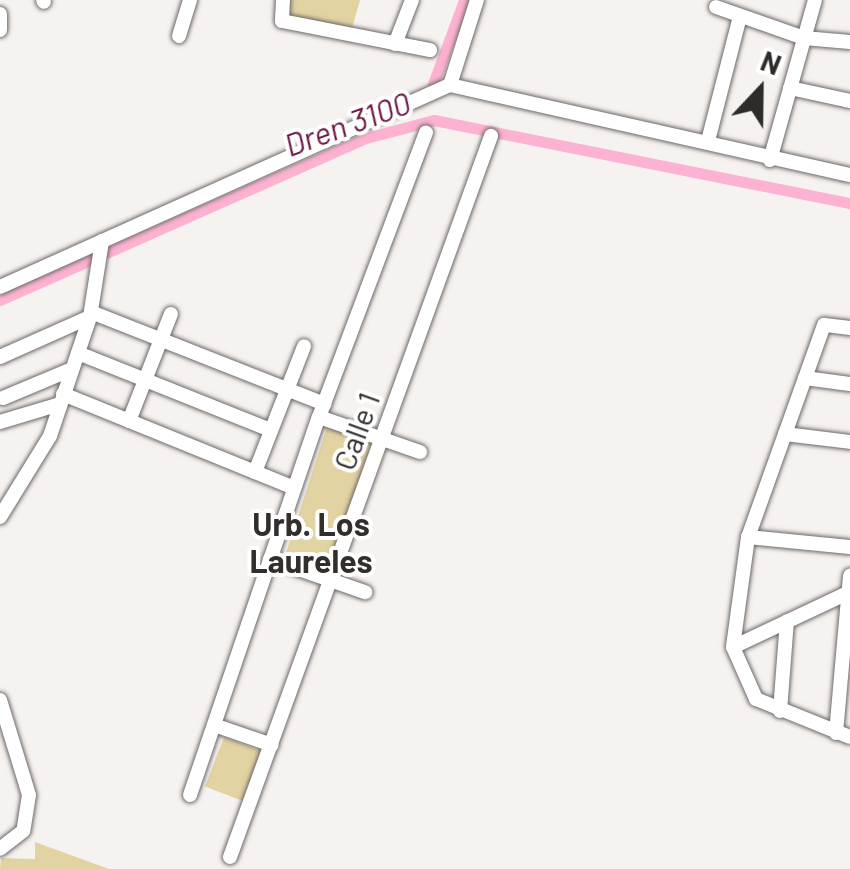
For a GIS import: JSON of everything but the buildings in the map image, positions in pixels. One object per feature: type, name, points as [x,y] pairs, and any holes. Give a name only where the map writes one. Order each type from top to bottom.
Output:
[{"type":"street","points":[[179,36],[190,0]]},
{"type":"street","points":[[284,0],[282,21],[430,50]]},
{"type":"street","points":[[396,44],[412,0]]},
{"type":"street","points":[[450,86],[477,0]]},
{"type":"street","points":[[770,160],[815,0]]},
{"type":"street","points":[[716,7],[804,38],[850,42]]},
{"type":"street","points":[[708,137],[740,16]]},
{"type":"street","points":[[0,287],[102,252],[450,86],[850,175]]},
{"type":"street","points":[[790,88],[850,101]]},
{"type":"street","points":[[190,795],[294,488],[426,132]]},
{"type":"street","name":"Calle 1","points":[[230,856],[333,581],[490,136]]},
{"type":"street","points":[[0,517],[36,466],[62,399],[90,315],[102,252]]},
{"type":"street","points":[[129,421],[171,314]]},
{"type":"street","points":[[0,357],[90,315],[287,389],[381,438],[420,452]]},
{"type":"street","points":[[850,328],[824,324],[748,537],[733,647],[756,699],[843,735],[850,576]]},
{"type":"street","points":[[255,472],[304,346]]},
{"type":"street","points":[[78,353],[271,430]]},
{"type":"street","points":[[2,398],[72,369]]},
{"type":"street","points":[[805,378],[850,384]]},
{"type":"street","points":[[0,422],[62,399],[129,421],[294,488]]},
{"type":"street","points":[[785,434],[850,442]]},
{"type":"street","points":[[748,537],[850,547]]},
{"type":"street","points":[[270,559],[364,592]]},
{"type":"street","points":[[733,647],[848,593]]},
{"type":"street","points":[[780,711],[788,621]]},
{"type":"street","points":[[0,700],[6,738],[29,807],[23,831],[0,850]]},
{"type":"street","points":[[214,725],[272,744]]},
{"type":"shaded area","points":[[289,0],[360,0],[351,32],[286,20]]},
{"type":"shaded area","points":[[327,427],[376,443],[333,572],[285,556]]},
{"type":"shaded area","points":[[224,737],[261,751],[242,801],[205,786]]},
{"type":"shaded area","points":[[35,842],[109,869],[0,869],[1,858],[35,859]]},
{"type":"waterway","points":[[433,84],[464,0]]},
{"type":"waterway","name":"Dren 3100","points":[[0,300],[366,138],[434,120],[850,203]]},
{"type":"district","name":"Urb. Los Laureles","points":[[311,542]]}]
